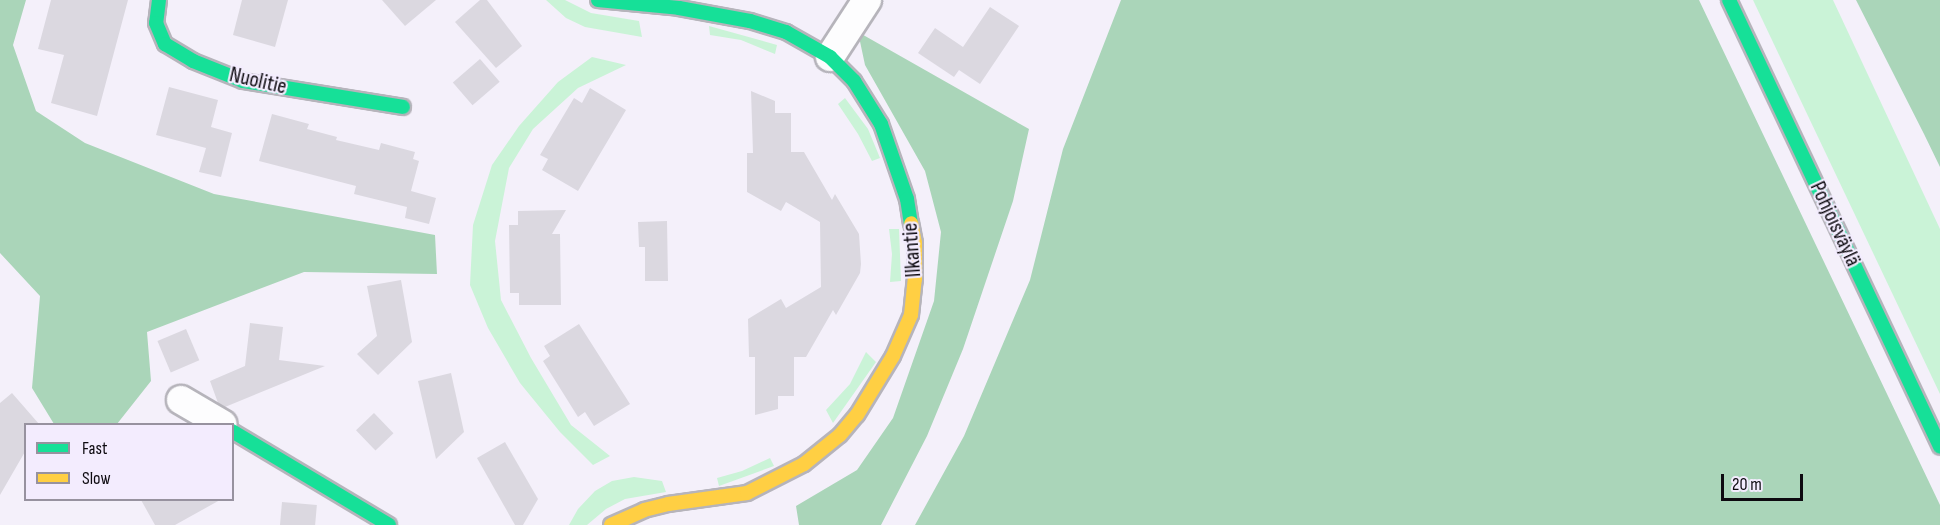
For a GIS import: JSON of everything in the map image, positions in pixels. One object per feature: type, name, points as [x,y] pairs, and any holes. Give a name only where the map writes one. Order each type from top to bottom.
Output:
[{"type":"street","name":"Nuolitie","points":[[159,0],[156,23],[165,44],[193,61],[243,81],[403,107]]},
{"type":"street","name":"Ilkantie","points":[[598,0],[679,8],[750,21],[786,32],[830,57],[854,81],[881,124],[907,199],[915,243],[915,279],[911,315],[894,356],[857,415],[840,435],[804,464],[747,493],[644,510],[611,525]]},
{"type":"street","points":[[830,57],[867,0]]},
{"type":"street","name":"Pohjoisväylä","points":[[1729,0],[1940,447]]},
{"type":"street","points":[[181,400],[220,423]]},
{"type":"street","points":[[234,432],[389,525]]},
{"type":"green space","points":[[0,0],[26,0],[13,45],[36,111],[85,143],[214,194],[435,235],[437,274],[304,272],[147,332],[151,381],[118,423],[53,423],[32,388],[40,296],[0,253]]},
{"type":"green space","points":[[546,0],[565,0],[591,13],[639,21],[642,37],[585,27],[566,18]]},
{"type":"green space","points":[[1121,0],[1699,0],[1940,505],[1940,525],[915,525],[964,436],[1030,280],[1063,149]]},
{"type":"green space","points":[[1753,0],[1833,0],[1940,229],[1940,394]]},
{"type":"green space","points":[[1856,0],[1940,0],[1940,167],[1924,134]]},
{"type":"green space","points":[[709,26],[777,45],[775,54],[741,40],[710,35]]},
{"type":"green space","points":[[858,32],[1029,129],[1013,201],[963,349],[927,436],[881,525],[799,525],[796,506],[857,470],[893,418],[934,301],[941,232],[925,171],[865,65]]},
{"type":"green space","points":[[592,57],[626,65],[578,88],[533,129],[509,168],[495,241],[501,300],[531,358],[571,425],[610,456],[593,465],[560,432],[520,383],[488,328],[470,285],[473,225],[492,165],[519,126],[558,82]]},
{"type":"green space","points":[[845,98],[868,129],[880,158],[872,161],[858,134],[838,104]]},
{"type":"green space","points":[[889,229],[899,229],[901,281],[890,282],[892,254]]},
{"type":"green space","points":[[866,352],[876,362],[833,423],[826,410],[850,384]]},
{"type":"green space","points":[[770,458],[774,466],[719,486],[717,478],[742,471]]},
{"type":"green space","points":[[634,477],[662,481],[666,492],[625,499],[606,509],[587,525],[569,525],[578,509],[595,491],[612,481]]},
{"type":"building","points":[[51,0],[128,0],[97,116],[51,103],[64,55],[38,49]]},
{"type":"building","points":[[242,0],[288,0],[275,47],[233,35]]},
{"type":"building","points":[[382,0],[436,0],[405,26]]},
{"type":"building","points":[[480,0],[487,0],[522,46],[496,68],[455,22]]},
{"type":"building","points":[[990,7],[1019,26],[980,84],[959,70],[954,77],[918,53],[935,28],[963,47]]},
{"type":"building","points":[[480,59],[500,82],[473,105],[453,83]]},
{"type":"building","points":[[169,87],[218,100],[211,127],[232,133],[221,177],[199,172],[206,148],[156,135]]},
{"type":"building","points":[[590,88],[626,110],[578,191],[542,170],[548,159],[540,155],[574,98],[582,103]]},
{"type":"building","points":[[751,91],[775,101],[775,113],[791,113],[791,152],[804,152],[832,200],[835,194],[859,234],[861,264],[860,273],[836,315],[833,310],[806,357],[794,357],[794,396],[778,396],[778,409],[755,415],[755,357],[749,357],[748,319],[781,299],[786,308],[821,287],[820,222],[786,202],[781,211],[747,192],[747,153],[753,153]]},
{"type":"building","points":[[272,114],[309,124],[307,129],[337,137],[336,140],[379,150],[381,143],[415,152],[413,159],[419,161],[411,191],[436,198],[429,224],[405,218],[407,207],[354,194],[356,186],[259,161]]},
{"type":"building","points":[[566,210],[552,234],[560,234],[561,305],[519,305],[519,293],[510,293],[509,225],[518,225],[518,211]]},
{"type":"building","points":[[667,221],[668,281],[645,281],[645,247],[639,247],[638,222]]},
{"type":"building","points":[[401,280],[412,342],[378,375],[357,354],[377,336],[367,286]]},
{"type":"building","points":[[250,323],[283,327],[279,360],[325,366],[225,407],[218,403],[210,381],[245,366]]},
{"type":"building","points":[[579,324],[630,404],[594,426],[585,412],[578,417],[543,361],[550,356],[544,346]]},
{"type":"building","points":[[186,329],[199,360],[171,372],[157,341]]},
{"type":"building","points":[[451,373],[464,432],[436,459],[418,381]]},
{"type":"building","points":[[12,393],[38,423],[24,423],[24,453],[0,495],[0,403]]},
{"type":"building","points":[[374,413],[393,433],[375,451],[356,430]]},
{"type":"building","points":[[505,442],[538,499],[523,525],[515,525],[477,458]]},
{"type":"building","points":[[142,501],[218,501],[175,525],[155,525]]},
{"type":"building","points":[[282,502],[317,505],[315,525],[280,525]]},
{"type":"traffic: fast","points":[[159,0],[156,23],[165,44],[193,61],[243,81],[403,107]]},
{"type":"traffic: fast","points":[[598,0],[679,8],[750,21],[786,32],[830,57],[854,81],[881,124],[907,199],[911,223]]},
{"type":"traffic: fast","points":[[1729,0],[1940,447]]},
{"type":"traffic: fast","points":[[234,432],[389,525]]},
{"type":"traffic: slow","points":[[611,525],[644,510],[668,504],[747,493],[804,464],[840,435],[857,415],[893,356],[911,315],[915,279],[915,243],[911,223]]}]
